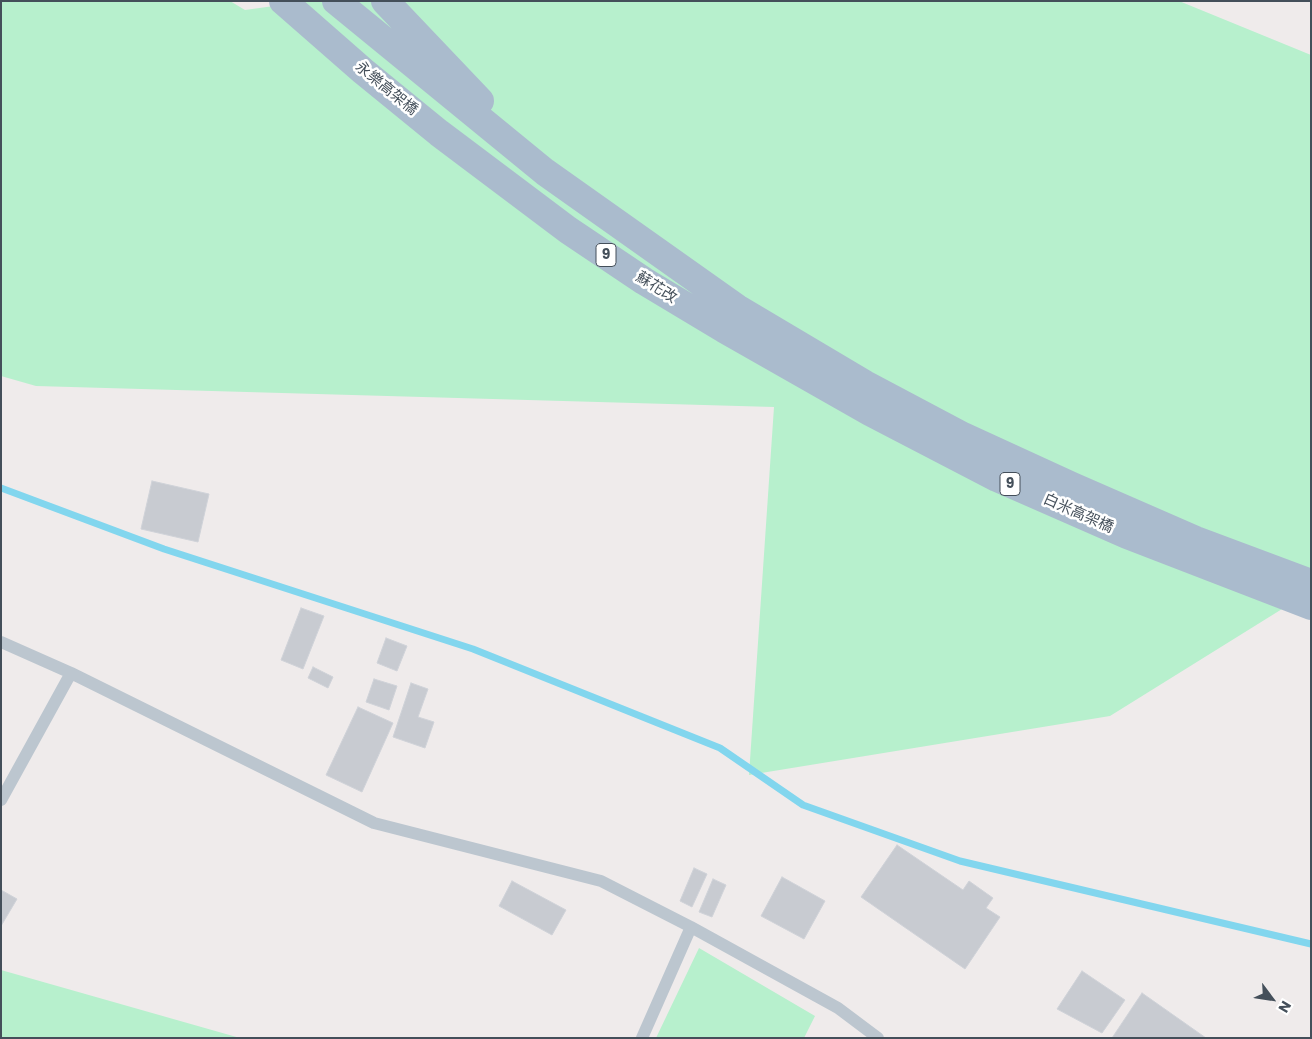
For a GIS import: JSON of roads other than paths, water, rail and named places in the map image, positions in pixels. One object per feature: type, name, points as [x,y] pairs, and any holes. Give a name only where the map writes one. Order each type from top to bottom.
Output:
[{"type":"main road","name":"永樂高架橋","points":[[283,1],[363,71],[439,133],[493,173]]},
{"type":"main road","name":"9","points":[[336,1],[545,172]]},
{"type":"main road","points":[[385,1],[545,172]]},
{"type":"main road","name":"蘇花改","points":[[545,172],[731,319]]},
{"type":"main road","name":"蘇花改","points":[[493,173],[568,230],[629,271],[731,319]]},
{"type":"main road","name":"白米高架橋","points":[[731,319],[864,384],[963,436],[1072,486],[1196,540],[1311,583]]},
{"type":"main road","name":"白米高架橋","points":[[731,319],[870,412],[996,478],[1127,535],[1311,606]]},
{"type":"lane","points":[[1,642],[71,673],[374,824],[601,881],[691,927],[838,1008],[878,1038]]},
{"type":"lane","points":[[1,800],[71,673]]},
{"type":"lane","points":[[642,1038],[691,927]]},
{"type":"waterway","points":[[1,488],[164,549],[473,649],[720,748],[803,805],[960,861],[1311,944]]}]
